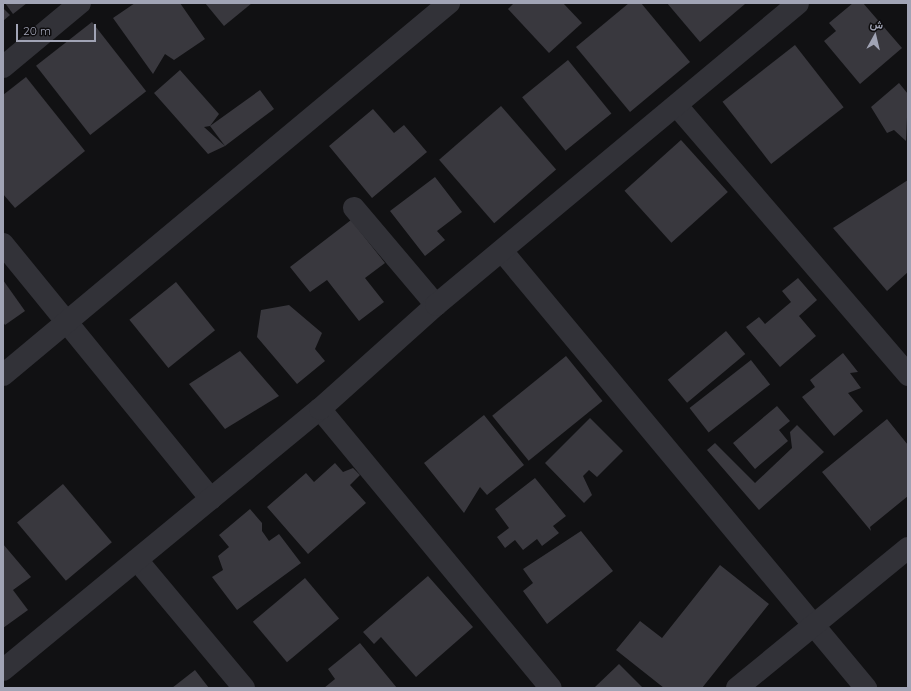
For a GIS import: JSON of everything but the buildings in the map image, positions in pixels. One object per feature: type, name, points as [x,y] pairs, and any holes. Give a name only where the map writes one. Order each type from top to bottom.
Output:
[{"type":"street","points":[[3,67],[80,3]]},
{"type":"street","points":[[3,375],[449,3]]},
{"type":"street","points":[[3,670],[320,409],[436,305],[677,106],[786,7]]},
{"type":"street","points":[[677,106],[908,375]]},
{"type":"street","points":[[354,208],[436,305]]},
{"type":"street","points":[[3,244],[210,499]]},
{"type":"street","points":[[502,251],[866,688]]},
{"type":"street","points":[[320,409],[552,688]]},
{"type":"street","points":[[737,688],[813,624],[908,548]]},
{"type":"street","points":[[137,560],[244,688]]}]
